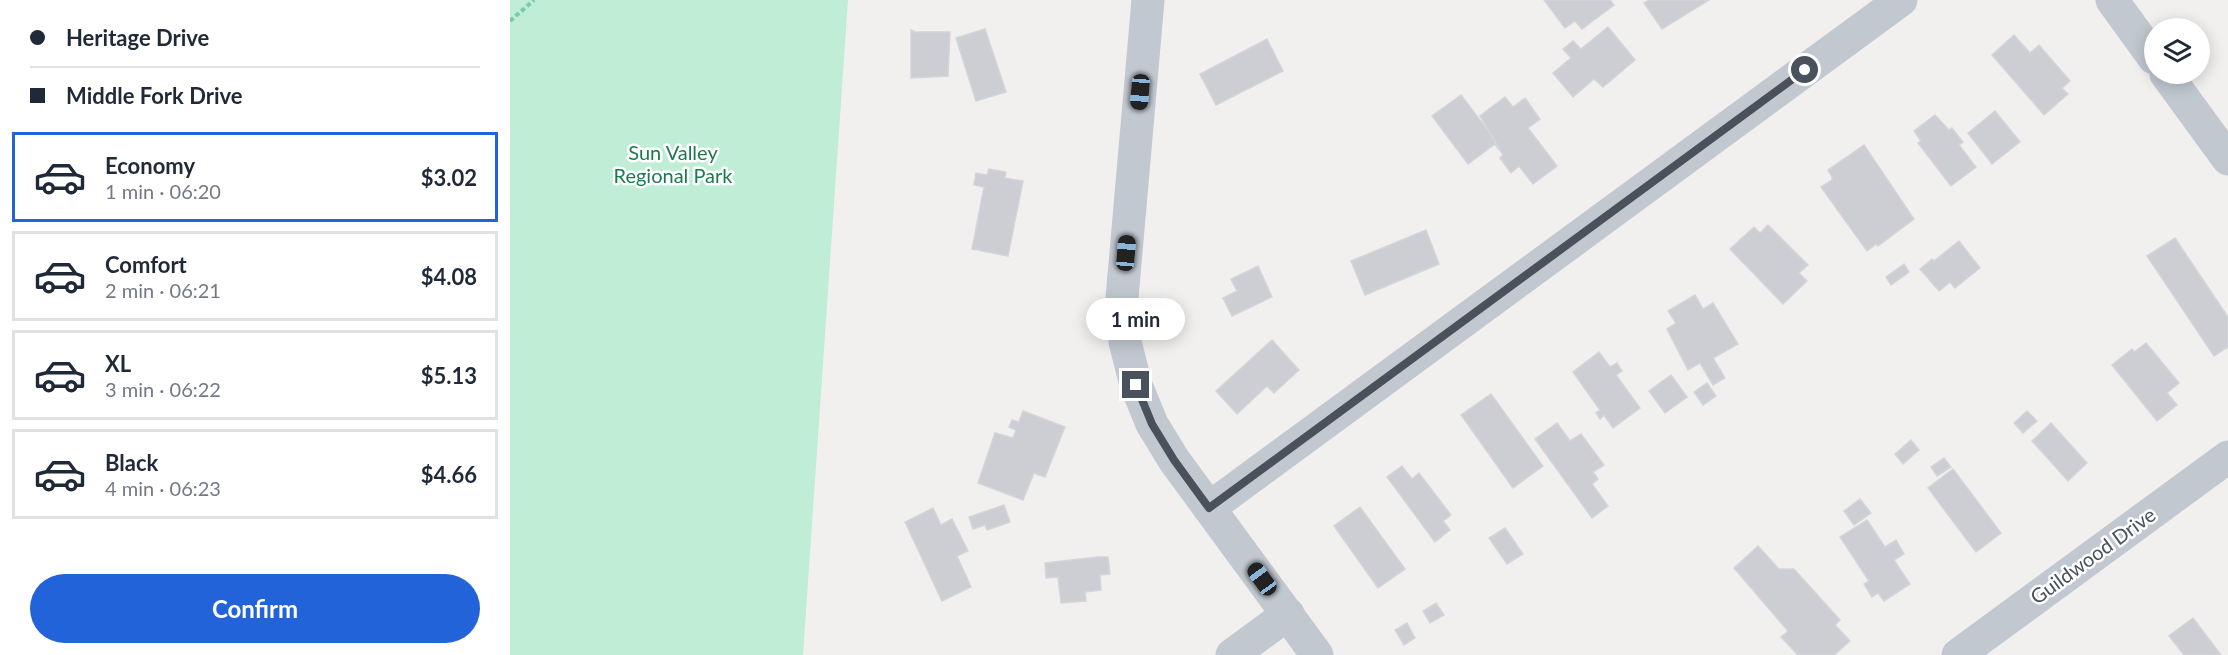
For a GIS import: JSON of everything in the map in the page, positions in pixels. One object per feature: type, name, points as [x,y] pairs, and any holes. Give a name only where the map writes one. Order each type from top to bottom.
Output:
[{"type":"street","points":[[1149,0],[1122,298],[1125,342],[1136,385],[1152,424],[1174,460],[1317,655]]},
{"type":"street","points":[[1209,508],[1901,0]]},
{"type":"street","points":[[2112,0],[2144,44]]},
{"type":"street","points":[[2173,84],[2228,159]]},
{"type":"street","name":"Guildwood Drive","points":[[1958,655],[2228,457]]},
{"type":"street","points":[[1232,655],[1288,614]]},
{"type":"path","points":[[510,21],[534,0]]},
{"type":"green space","name":"Sun Valley Regional Park","points":[[510,0],[848,0],[803,655],[510,655]]},
{"type":"building","points":[[1544,0],[1610,0],[1614,5],[1582,29],[1575,21],[1565,28]]},
{"type":"building","points":[[1649,0],[1709,0],[1662,29],[1644,3]]},
{"type":"building","points":[[1608,27],[1635,60],[1603,87],[1594,79],[1573,97],[1553,73],[1571,58],[1563,49],[1573,41],[1581,49]]},
{"type":"building","points":[[985,29],[1006,92],[976,101],[956,38]]},
{"type":"building","points":[[911,30],[950,32],[948,76],[911,78]]},
{"type":"building","points":[[2014,35],[2030,53],[2039,45],[2070,81],[2062,88],[2068,94],[2044,115],[1992,55]]},
{"type":"building","points":[[1267,39],[1283,71],[1216,105],[1200,74]]},
{"type":"building","points":[[1461,95],[1486,128],[1488,126],[1499,150],[1495,144],[1468,164],[1432,116]]},
{"type":"building","points":[[1505,97],[1513,107],[1525,98],[1540,119],[1528,128],[1557,166],[1533,184],[1519,166],[1511,173],[1500,158],[1503,155],[1480,116]]},
{"type":"building","points":[[1995,111],[2020,142],[1992,164],[1968,133]]},
{"type":"building","points":[[1935,115],[1949,130],[1952,128],[1963,142],[1959,145],[1976,167],[1951,186],[1918,143],[1921,141],[1914,131]]},
{"type":"building","points":[[1864,145],[1914,219],[1878,246],[1876,244],[1867,251],[1821,187],[1832,180],[1828,170]]},
{"type":"building","points":[[989,169],[1006,172],[1005,178],[1023,181],[1008,256],[972,249],[984,187],[974,185],[976,173],[987,175]]},
{"type":"building","points":[[1768,225],[1808,265],[1799,273],[1807,281],[1783,304],[1730,249],[1754,227],[1760,233]]},
{"type":"building","points":[[1426,230],[1439,264],[1365,295],[1351,261]]},
{"type":"building","points":[[2175,238],[2228,317],[2228,347],[2214,356],[2147,256]]},
{"type":"building","points":[[1959,241],[1980,268],[1955,288],[1950,282],[1939,291],[1920,269]]},
{"type":"building","points":[[1904,264],[1909,272],[1891,285],[1886,277]]},
{"type":"building","points":[[1258,266],[1272,297],[1232,316],[1223,298],[1237,291],[1231,279]]},
{"type":"building","points":[[1695,295],[1703,309],[1713,303],[1738,344],[1713,358],[1725,378],[1713,385],[1700,363],[1688,370],[1667,329],[1676,323],[1668,311]]},
{"type":"building","points":[[1272,340],[1299,370],[1274,393],[1267,386],[1237,414],[1216,391]]},
{"type":"building","points":[[2146,343],[2179,383],[2167,393],[2177,405],[2157,421],[2112,365],[2132,349],[2134,352]]},
{"type":"building","points":[[1599,352],[1610,367],[1617,363],[1622,371],[1616,375],[1640,408],[1613,428],[1604,415],[1600,419],[1596,413],[1600,410],[1573,372]]},
{"type":"building","points":[[1671,375],[1687,397],[1665,413],[1649,391]]},
{"type":"building","points":[[1707,383],[1716,396],[1703,405],[1694,392]]},
{"type":"building","points":[[1491,394],[1543,466],[1513,488],[1461,415]]},
{"type":"building","points":[[1023,411],[1065,427],[1045,477],[1034,473],[1023,500],[978,483],[995,433],[1013,438],[1016,430],[1009,427],[1012,420],[1019,422]]},
{"type":"building","points":[[2027,411],[2037,421],[2023,433],[2014,423]]},
{"type":"building","points":[[1557,423],[1570,441],[1581,434],[1604,465],[1593,472],[1598,479],[1592,484],[1608,506],[1592,518],[1535,439]]},
{"type":"building","points":[[2051,423],[2087,463],[2068,481],[2032,441]]},
{"type":"building","points":[[1911,440],[1919,450],[1903,464],[1895,454]]},
{"type":"building","points":[[1944,458],[1951,467],[1937,476],[1931,467]]},
{"type":"building","points":[[1402,466],[1412,479],[1419,473],[1451,515],[1443,521],[1450,530],[1435,542],[1387,477]]},
{"type":"building","points":[[1953,469],[2001,533],[1976,552],[1928,488]]},
{"type":"building","points":[[1860,499],[1871,513],[1854,525],[1844,511]]},
{"type":"building","points":[[1004,505],[1010,522],[987,530],[985,525],[973,529],[969,517]]},
{"type":"building","points":[[1360,507],[1405,569],[1378,588],[1334,526]]},
{"type":"building","points":[[933,508],[941,525],[952,519],[968,551],[957,556],[971,587],[942,601],[905,522]]},
{"type":"building","points":[[1867,520],[1885,547],[1896,540],[1904,554],[1894,560],[1910,584],[1884,601],[1878,593],[1872,597],[1864,584],[1869,581],[1840,537]]},
{"type":"building","points":[[1505,528],[1523,554],[1507,564],[1489,538]]},
{"type":"building","points":[[1758,546],[1779,569],[1794,569],[1840,620],[1835,625],[1850,641],[1834,655],[1798,655],[1781,637],[1788,631],[1734,568]]},
{"type":"building","points":[[1108,557],[1110,574],[1100,575],[1101,590],[1085,592],[1086,601],[1061,603],[1058,577],[1046,578],[1045,563]]},
{"type":"building","points":[[1436,603],[1444,615],[1430,623],[1423,611]]},
{"type":"building","points":[[2193,618],[2221,655],[2184,655],[2169,636]]},
{"type":"building","points":[[1407,623],[1415,638],[1404,645],[1395,630]]},
{"type":"route","points":[[1136,385],[1152,424],[1174,460],[1209,508],[1805,70]]}]
